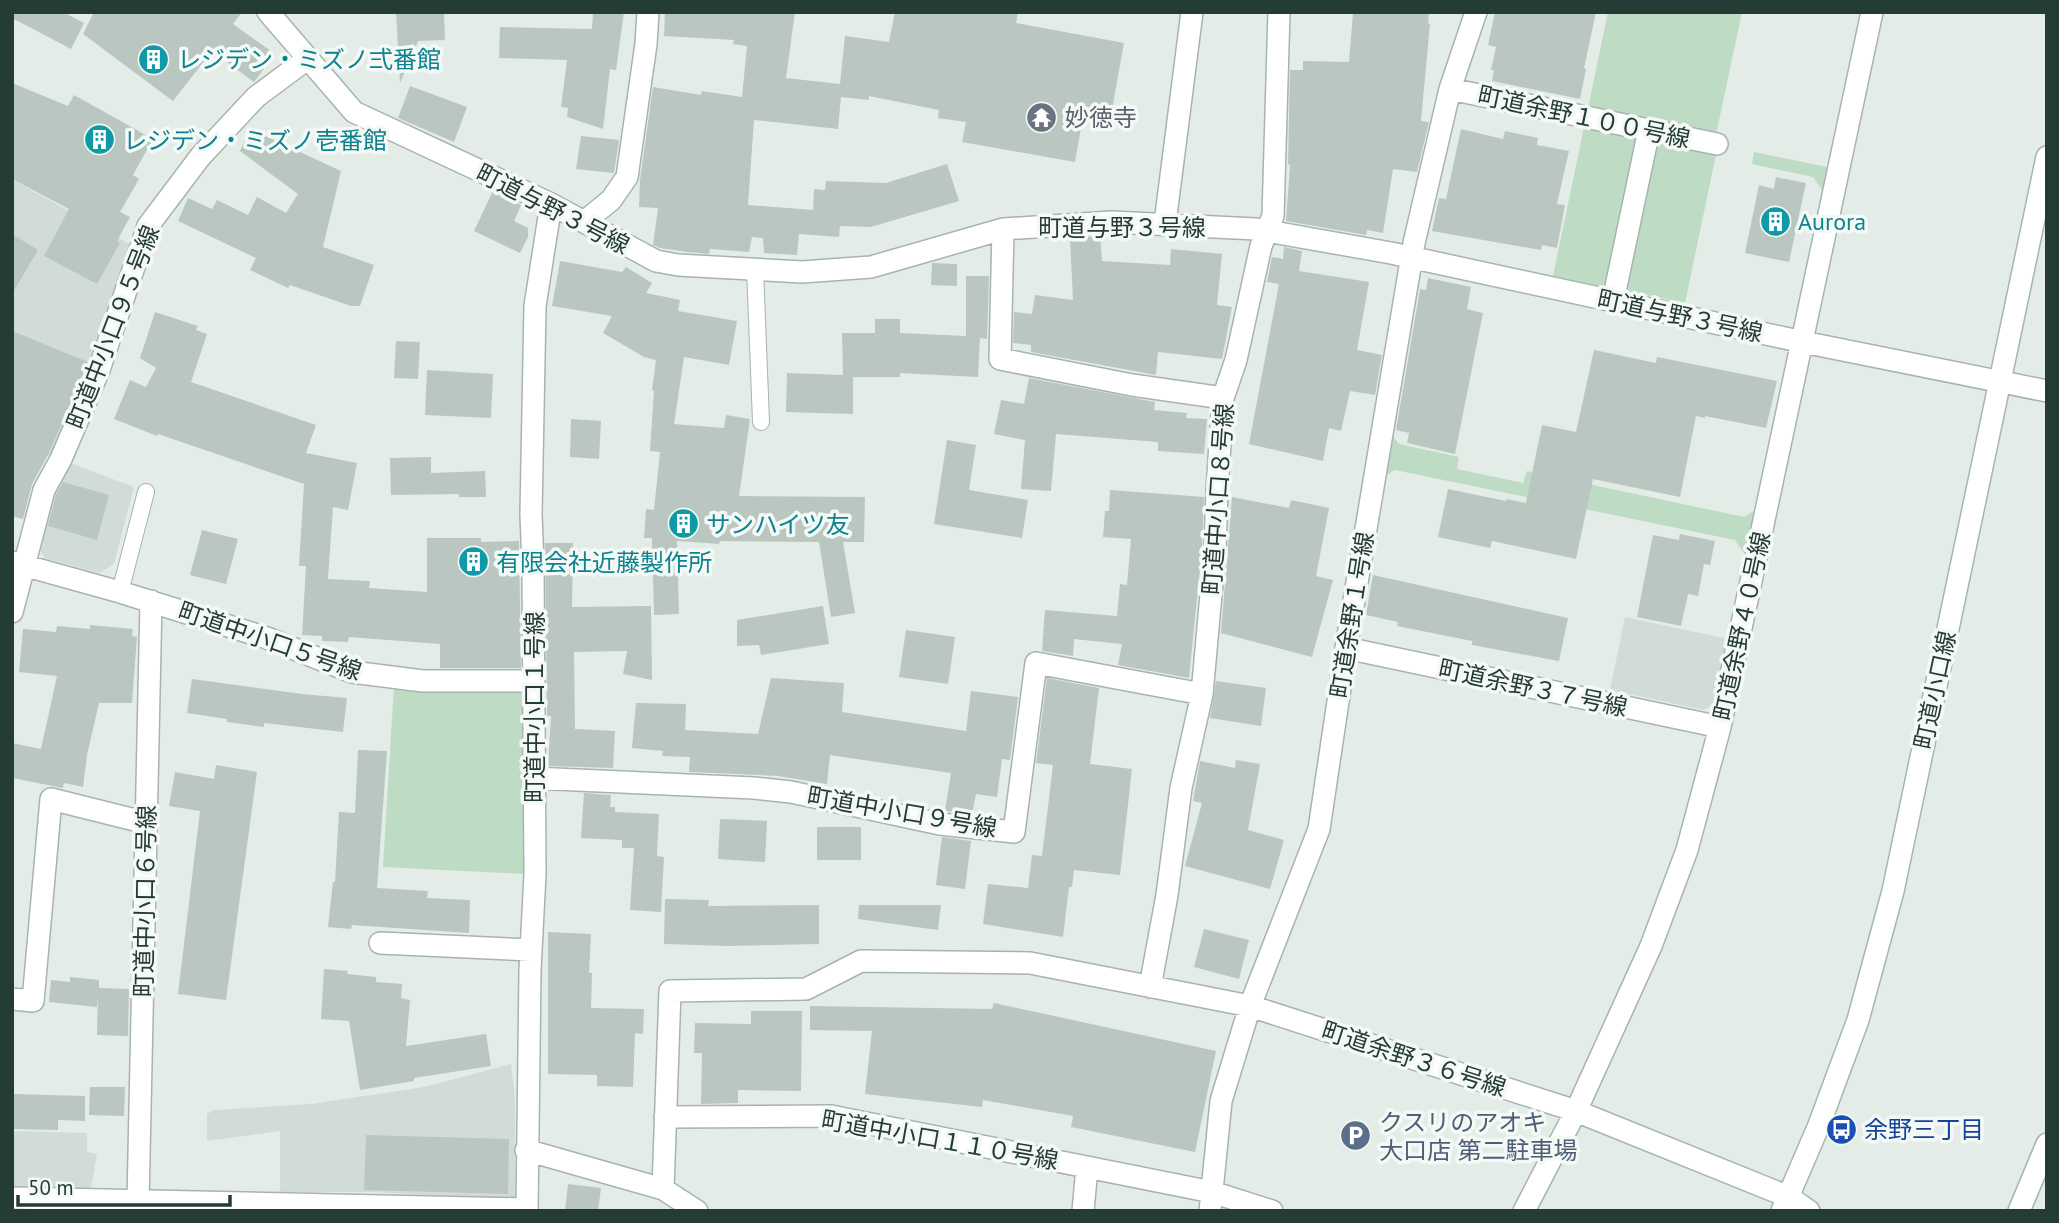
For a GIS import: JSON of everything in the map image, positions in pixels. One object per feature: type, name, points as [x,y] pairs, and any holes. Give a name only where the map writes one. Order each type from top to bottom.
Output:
[{"type":"street","name":"町道与野３号線","points":[[268,12],[354,112],[551,204],[656,261],[678,265],[802,272],[870,268],[1003,229],[1112,222],[1268,230],[2047,391]]},
{"type":"street","points":[[584,222],[611,200],[627,177],[648,12]]},
{"type":"street","points":[[1165,223],[1192,12]]},
{"type":"street","name":"町道中小口８号線","points":[[1150,987],[1167,895],[1181,788],[1202,694],[1215,551],[1223,397],[1236,360],[1261,246],[1273,216],[1279,12]]},
{"type":"street","name":"町道余野１号線","points":[[1211,1202],[1222,1101],[1250,1006],[1319,829],[1346,648],[1411,258],[1450,89],[1476,12]]},
{"type":"street","name":"町道余野４０号線","points":[[1524,1211],[1576,1111],[1656,934],[1687,850],[1720,727],[1804,342],[1872,12]]},
{"type":"street","name":"町道中小口９５号線","points":[[12,612],[18,564],[44,490],[61,459],[99,370],[148,226],[200,157],[256,97],[307,59]]},
{"type":"street","name":"町道余野１００号線","points":[[1450,89],[1717,144]]},
{"type":"street","points":[[1613,301],[1649,130]]},
{"type":"street","name":"町道小口線","points":[[1786,1204],[1858,1020],[1893,891],[2047,157]]},
{"type":"street","name":"町道中小口１号線","points":[[527,1210],[526,1150],[535,874],[531,514],[535,306],[551,204]]},
{"type":"street","points":[[1003,229],[1000,359],[1132,385],[1223,397]]},
{"type":"street","name":"町道中小口５号線","points":[[18,564],[151,601],[267,638],[352,672],[423,681],[534,681]]},
{"type":"street","name":"町道中小口６号線","points":[[138,1201],[151,601]]},
{"type":"street","name":"町道余野３７号線","points":[[1346,648],[1720,727]]},
{"type":"street","name":"町道中小口９号線","points":[[533,778],[779,791],[940,824],[1014,832],[1036,663],[1202,694]]},
{"type":"street","points":[[12,999],[33,1001],[51,799],[147,823]]},
{"type":"street","points":[[380,943],[531,950]]},
{"type":"street","name":"町道余野３６号線","points":[[665,1117],[670,991],[806,989],[861,961],[1030,963],[1250,1006],[1576,1111],[1786,1204],[1810,1211]]},
{"type":"street","name":"町道中小口１１０号線","points":[[665,1117],[831,1116],[1087,1167],[1211,1202],[1272,1211]]},
{"type":"street","points":[[663,1189],[665,1117]]},
{"type":"street","points":[[2019,1211],[2047,1144]]},
{"type":"street","points":[[526,1150],[663,1189],[697,1211]]},
{"type":"street","points":[[1083,1211],[1087,1167]]},
{"type":"street","points":[[12,1198],[263,1207],[527,1210]]},
{"type":"lane","points":[[755,269],[761,422]]},
{"type":"lane","points":[[120,592],[146,492]]},
{"type":"shaded area","points":[[13,180],[131,245],[91,361],[50,456],[12,440]]},
{"type":"shaded area","points":[[70,463],[134,487],[114,564],[99,573],[45,558],[38,547],[54,492]]},
{"type":"shaded area","points":[[1625,617],[1728,639],[1715,704],[1704,710],[1610,690]]},
{"type":"shaded area","points":[[511,1064],[515,1096],[515,1200],[374,1192],[280,1192],[280,1131],[207,1141],[207,1114],[214,1110],[311,1104],[424,1087]]},
{"type":"shaded area","points":[[12,1131],[87,1133],[87,1152],[97,1154],[91,1188],[12,1187]]},
{"type":"green space","points":[[1608,12],[1742,12],[1714,144],[1718,145],[1685,303],[1553,276]]},
{"type":"green space","points":[[1754,152],[1827,167],[1822,190],[1813,177],[1752,164]]},
{"type":"green space","points":[[1391,434],[1399,444],[1459,457],[1457,469],[1523,483],[1527,471],[1744,517],[1755,510],[1746,556],[1735,540],[1395,470],[1384,476]]},
{"type":"green space","points":[[394,686],[523,686],[524,874],[383,867]]},
{"type":"building","points":[[12,12],[63,12],[84,23],[71,49],[12,18]]},
{"type":"building","points":[[94,12],[242,12],[233,24],[275,54],[254,82],[212,51],[173,101],[83,34]]},
{"type":"building","points":[[396,12],[444,12],[445,40],[418,41],[400,83]]},
{"type":"building","points":[[593,12],[624,12],[616,70],[610,69],[603,129],[567,117],[568,108],[561,107],[567,60],[499,58],[500,27],[592,29]]},
{"type":"building","points":[[665,12],[795,12],[786,78],[840,84],[845,36],[889,42],[895,12],[1018,12],[1016,23],[1124,43],[1111,115],[1084,111],[1075,162],[962,142],[966,122],[938,118],[939,110],[869,96],[869,100],[841,97],[838,129],[754,120],[748,205],[813,210],[814,189],[825,190],[826,181],[886,183],[947,164],[959,201],[871,227],[840,226],[839,237],[799,234],[797,255],[764,253],[763,238],[752,237],[749,252],[710,249],[709,254],[653,245],[658,208],[639,207],[640,180],[653,87],[701,95],[702,91],[742,97],[747,46],[733,44],[734,40],[664,36]]},
{"type":"building","points":[[1353,12],[1429,12],[1430,24],[1421,121],[1429,122],[1417,172],[1393,169],[1383,233],[1367,230],[1366,235],[1286,221],[1290,165],[1290,70],[1303,70],[1303,61],[1349,62]]},
{"type":"building","points":[[1495,12],[1596,12],[1580,99],[1492,81],[1494,70],[1491,70],[1496,47],[1488,45]]},
{"type":"building","points":[[12,83],[68,106],[74,95],[153,139],[133,175],[139,179],[120,212],[130,217],[117,241],[120,243],[97,284],[44,256],[69,209],[12,179]]},
{"type":"building","points":[[410,86],[467,107],[454,142],[398,118]]},
{"type":"building","points":[[250,129],[341,171],[323,247],[374,265],[360,306],[351,306],[290,285],[288,288],[250,270],[256,258],[178,221],[188,198],[212,209],[217,200],[248,215],[257,197],[286,213],[298,194],[240,151]]},
{"type":"building","points":[[1461,129],[1503,139],[1505,131],[1538,138],[1537,145],[1569,151],[1557,204],[1565,205],[1557,248],[1542,245],[1541,250],[1432,231],[1439,198],[1446,199]]},
{"type":"building","points":[[581,136],[619,140],[614,173],[576,169]]},
{"type":"building","name":"Aurora","points":[[1776,177],[1806,183],[1789,262],[1745,253],[1759,185],[1774,189]]},
{"type":"building","points":[[493,191],[521,205],[514,221],[528,228],[528,237],[520,253],[474,231]]},
{"type":"building","points":[[12,234],[38,250],[12,294]]},
{"type":"building","points":[[1100,236],[1102,261],[1170,265],[1171,249],[1222,254],[1217,305],[1232,307],[1222,359],[1158,352],[1156,375],[1031,352],[1031,345],[1013,343],[1014,312],[1032,314],[1035,295],[1073,300],[1070,238]]},
{"type":"building","points":[[1284,247],[1302,251],[1299,271],[1369,282],[1357,350],[1382,355],[1375,395],[1350,391],[1341,431],[1329,428],[1323,461],[1249,444],[1279,284],[1267,282],[1272,257],[1283,259]]},
{"type":"building","points":[[560,261],[622,272],[626,267],[652,283],[646,293],[680,300],[678,311],[737,321],[729,365],[684,357],[674,424],[724,428],[726,415],[750,419],[739,496],[865,497],[864,542],[843,542],[855,613],[831,617],[819,542],[720,541],[719,544],[677,541],[679,614],[654,615],[652,538],[644,538],[646,509],[654,510],[660,452],[650,451],[656,360],[644,357],[603,333],[612,316],[552,306]]},
{"type":"building","points":[[932,263],[957,264],[957,286],[931,285]]},
{"type":"building","points":[[966,276],[989,276],[987,339],[980,338],[978,377],[900,373],[900,377],[853,377],[853,414],[786,412],[787,373],[843,375],[842,333],[875,333],[875,319],[900,319],[900,333],[966,336]]},
{"type":"building","points":[[1428,278],[1471,287],[1467,309],[1483,313],[1455,454],[1407,443],[1409,433],[1396,430],[1420,289],[1426,290]]},
{"type":"building","points":[[155,312],[198,326],[196,330],[207,334],[191,382],[316,425],[306,453],[357,463],[348,510],[333,507],[328,579],[370,581],[369,588],[427,592],[427,538],[481,538],[481,542],[519,541],[521,668],[440,668],[440,644],[349,637],[348,642],[322,641],[322,636],[302,635],[306,566],[299,566],[304,484],[158,434],[157,436],[114,419],[130,380],[146,387],[156,368],[140,358]]},
{"type":"building","points":[[12,331],[88,362],[49,453],[32,484],[23,519],[12,516]]},
{"type":"building","points":[[396,341],[420,342],[418,379],[394,378]]},
{"type":"building","points":[[1594,350],[1656,363],[1657,357],[1777,381],[1766,428],[1696,416],[1680,497],[1593,479],[1576,559],[1492,541],[1490,548],[1438,537],[1448,489],[1526,503],[1542,425],[1576,432]]},
{"type":"building","points":[[427,370],[493,374],[491,418],[425,415]]},
{"type":"building","points":[[1029,378],[1155,402],[1154,410],[1187,413],[1186,418],[1207,419],[1204,454],[1158,451],[1158,442],[1056,434],[1051,491],[1021,489],[1025,440],[994,434],[1001,400],[1024,404]]},
{"type":"building","points":[[571,419],[601,421],[599,459],[570,457]]},
{"type":"building","points":[[947,440],[976,445],[969,490],[1028,500],[1022,538],[934,524]]},
{"type":"building","points":[[431,457],[431,473],[485,471],[486,497],[459,497],[459,494],[391,495],[390,458]]},
{"type":"building","points":[[63,482],[109,495],[97,540],[48,526],[56,495]]},
{"type":"building","points":[[1110,490],[1204,497],[1202,549],[1189,678],[1118,665],[1122,644],[1074,639],[1073,656],[1042,651],[1045,610],[1117,616],[1120,584],[1127,585],[1131,539],[1103,537],[1105,511],[1109,511]]},
{"type":"building","points":[[1232,497],[1289,508],[1291,500],[1329,508],[1316,576],[1333,580],[1312,657],[1221,633]]},
{"type":"building","points":[[202,530],[238,539],[226,584],[190,575]]},
{"type":"building","points":[[1680,534],[1715,541],[1710,565],[1704,564],[1698,596],[1688,594],[1681,626],[1637,617],[1653,535],[1679,540]]},
{"type":"building","points":[[545,543],[573,543],[572,607],[651,606],[652,680],[623,674],[627,651],[574,652],[575,729],[615,731],[613,768],[548,766],[551,716],[547,716]]},
{"type":"building","points":[[1373,575],[1568,618],[1559,661],[1472,645],[1472,641],[1397,626],[1398,622],[1366,615]]},
{"type":"building","points":[[823,606],[829,644],[761,655],[759,645],[737,646],[737,620]]},
{"type":"building","points":[[90,625],[133,629],[132,636],[137,637],[132,703],[99,703],[83,787],[64,783],[63,788],[12,778],[12,743],[41,749],[57,676],[19,672],[23,629],[56,632],[57,626],[90,629]]},
{"type":"building","points":[[906,630],[955,637],[948,684],[899,677]]},
{"type":"building","points":[[771,678],[844,683],[842,712],[966,731],[971,691],[1018,697],[1010,760],[1002,759],[997,797],[976,794],[972,814],[945,811],[951,773],[830,755],[827,784],[778,776],[689,772],[690,757],[662,756],[663,751],[632,748],[636,703],[686,704],[685,730],[758,734]]},
{"type":"building","points":[[1047,678],[1099,688],[1090,764],[1132,769],[1120,875],[1074,870],[1072,887],[1069,887],[1063,937],[983,924],[988,884],[1028,888],[1032,855],[1042,856],[1053,765],[1036,763]]},
{"type":"building","points":[[192,679],[347,698],[343,732],[264,723],[264,727],[187,713]]},
{"type":"building","points":[[1216,681],[1266,688],[1261,726],[1210,718]]},
{"type":"building","points":[[358,750],[387,751],[377,888],[428,891],[427,898],[470,900],[469,933],[352,925],[351,929],[328,927],[335,882],[339,812],[355,813]]},
{"type":"building","points":[[1236,760],[1260,764],[1248,830],[1284,840],[1270,889],[1185,866],[1202,803],[1193,801],[1200,761],[1235,768]]},
{"type":"building","points":[[216,765],[257,772],[226,1000],[178,994],[200,811],[169,806],[175,772],[214,779]]},
{"type":"building","points":[[584,793],[611,795],[610,807],[615,807],[615,812],[659,814],[657,856],[664,857],[661,912],[630,910],[634,848],[622,848],[622,840],[581,838]]},
{"type":"building","points":[[720,819],[767,821],[765,862],[718,859]]},
{"type":"building","points":[[817,827],[861,827],[861,860],[817,860]]},
{"type":"building","points":[[942,837],[971,841],[965,889],[936,885]]},
{"type":"building","points":[[665,899],[709,900],[708,906],[819,905],[819,944],[664,944]]},
{"type":"building","points":[[859,905],[941,905],[938,930],[858,919]]},
{"type":"building","points":[[1204,929],[1249,940],[1239,979],[1194,967]]},
{"type":"building","points":[[548,932],[591,934],[591,1008],[644,1009],[643,1034],[635,1033],[633,1087],[597,1086],[597,1075],[548,1074]]},
{"type":"building","points":[[324,969],[376,977],[376,982],[402,984],[401,998],[410,1000],[406,1046],[486,1034],[491,1066],[360,1090],[349,1021],[321,1019]]},
{"type":"building","points":[[70,977],[99,980],[99,988],[129,989],[128,1036],[97,1035],[98,995],[97,1007],[49,1002],[51,980],[70,982]]},
{"type":"building","points":[[994,1003],[1216,1051],[1195,1152],[1071,1127],[1073,1116],[983,1100],[982,1107],[865,1094],[872,1031],[810,1030],[810,1006],[992,1009]]},
{"type":"building","points":[[751,1011],[802,1011],[801,1091],[738,1090],[738,1103],[701,1104],[702,1053],[694,1053],[695,1023],[751,1024]]},
{"type":"building","points":[[90,1087],[125,1087],[124,1116],[89,1115]]},
{"type":"building","points":[[12,1094],[85,1096],[85,1121],[58,1120],[58,1130],[12,1129]]},
{"type":"building","points":[[366,1135],[509,1139],[508,1194],[364,1190]]},
{"type":"building","points":[[568,1184],[601,1188],[598,1211],[565,1211]]},
{"type":"place","name":"レジデン・ミズノ弍番館","points":[[154,59]]},
{"type":"place","name":"妙徳寺","points":[[1042,117]]},
{"type":"place","name":"レジデン・ミズノ壱番館","points":[[100,140]]},
{"type":"place","name":"Aurora","points":[[1775,221]]},
{"type":"place","name":"サンハイツ友","points":[[683,524]]},
{"type":"place","name":"有限会社近藤製作所","points":[[473,562]]},
{"type":"place","name":"余野三丁目","points":[[1841,1129]]},
{"type":"place","name":"クスリのアオキ 大口店 第二駐車場","points":[[1356,1136]]}]
